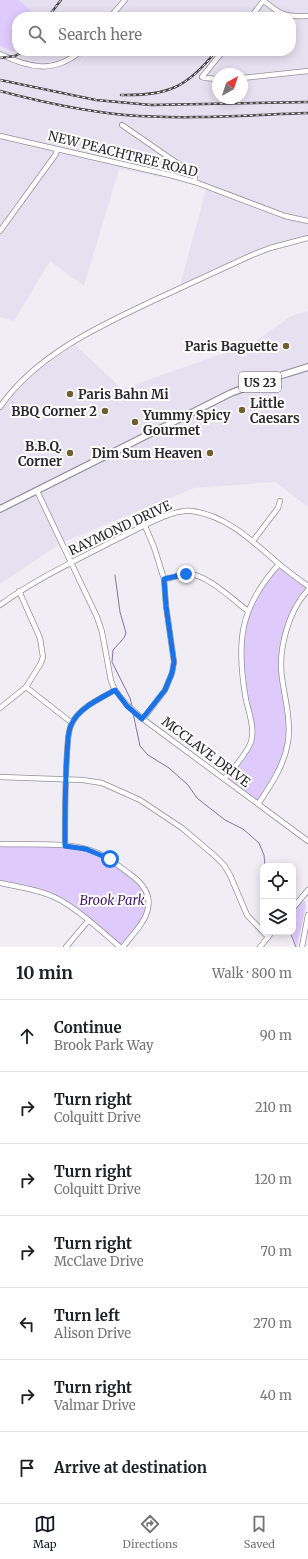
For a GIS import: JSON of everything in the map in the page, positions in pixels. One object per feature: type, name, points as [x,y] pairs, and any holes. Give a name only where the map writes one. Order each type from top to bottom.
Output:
[{"type":"main road","name":"US 23","points":[[0,509],[231,393],[308,367]]},
{"type":"street","points":[[114,12],[125,0]]},
{"type":"street","points":[[255,12],[264,0],[278,12]]},
{"type":"street","points":[[296,17],[308,16]]},
{"type":"street","points":[[0,54],[18,62],[44,67],[63,63],[75,56]]},
{"type":"street","points":[[212,79],[202,77],[219,56]]},
{"type":"street","points":[[248,77],[308,71]]},
{"type":"street","points":[[122,125],[193,174],[195,176],[195,182]]},
{"type":"street","name":"NEW PEACHTREE ROAD","points":[[0,136],[164,173],[195,182],[283,216],[308,221]]},
{"type":"street","points":[[0,231],[56,154],[57,149]]},
{"type":"street","points":[[0,407],[8,396],[41,364],[63,348],[116,318],[252,255],[270,248],[308,238]]},
{"type":"street","name":"MCCLAVE DRIVE","points":[[37,491],[97,617],[102,632],[111,681],[115,690],[130,708],[142,719],[308,841]]},
{"type":"street","points":[[253,541],[278,508],[280,501]]},
{"type":"street","name":"RAYMOND DRIVE","points":[[0,604],[19,591],[72,562],[145,526],[176,512],[193,511],[225,522],[253,541],[279,564],[308,586]]},
{"type":"street","points":[[142,719],[165,690],[172,673],[174,662],[166,606],[164,579],[154,547],[145,526]]},
{"type":"street","points":[[224,779],[246,751],[251,742],[251,724],[244,687],[240,653],[242,632],[248,611],[256,594],[269,575],[279,564]]},
{"type":"street","points":[[164,579],[186,574],[195,574],[209,582],[248,611]]},
{"type":"street","points":[[258,804],[272,784],[284,758],[289,730],[288,713],[280,662],[281,648],[291,616],[308,590]]},
{"type":"street","points":[[0,708],[26,686],[41,663],[43,656],[40,638],[19,591]]},
{"type":"street","points":[[26,686],[72,723]]},
{"type":"street","points":[[65,846],[66,779],[69,732],[72,723],[90,704],[115,690]]},
{"type":"street","points":[[0,777],[66,779],[102,783],[140,800],[202,844],[224,865],[247,915],[268,937],[260,947]]},
{"type":"street","points":[[0,844],[65,846],[86,849],[110,859],[139,882],[147,892],[148,908],[146,916],[123,947]]},
{"type":"street","points":[[0,883],[45,893],[55,897],[88,920],[120,947]]},
{"type":"street","points":[[296,904],[308,890]]},
{"type":"street","points":[[304,944],[308,915]]},
{"type":"street","points":[[66,947],[88,920]]},
{"type":"shaded area","points":[[19,0],[308,0],[308,239],[265,251],[179,289],[207,186],[119,169],[84,286],[50,261],[14,321],[0,317],[0,46],[12,51],[12,56],[85,56],[73,72],[87,56],[296,56],[296,12],[32,12]]},
{"type":"shaded area","points":[[308,311],[308,507],[275,482],[194,488],[61,543],[0,584],[0,408],[13,391],[71,341],[122,389],[253,343],[291,316]]},
{"type":"green space","points":[[0,0],[19,0],[32,12],[12,12],[12,51],[0,46]]},
{"type":"green space","points":[[279,564],[308,587],[291,616],[282,644],[281,676],[289,732],[285,755],[258,805],[225,780],[248,749],[252,735],[241,641],[249,608]]},
{"type":"green space","name":"Brook Park","points":[[0,844],[88,849],[110,859],[143,885],[148,903],[142,921],[123,947],[72,906],[43,890],[19,887],[0,882]]},
{"type":"green space","points":[[302,901],[305,901],[306,906],[297,947],[292,935],[296,935],[296,908]]},
{"type":"waterway","points":[[115,575],[120,612],[126,633],[124,638],[113,650],[112,662],[130,698],[132,706]]},
{"type":"waterway","points":[[133,713],[140,746],[148,755],[169,768],[188,785],[197,798],[225,820],[243,829],[259,843],[264,855],[265,863]]},
{"type":"waterway","points":[[291,935],[296,947]]},
{"type":"railway","points":[[52,12],[61,0]]},
{"type":"railway","points":[[0,58],[15,56]]},
{"type":"railway","points":[[121,95],[151,94],[175,87],[195,74],[212,56]]},
{"type":"railway","points":[[0,80],[96,100],[151,105],[308,102]]},
{"type":"railway","points":[[0,91],[62,106],[125,115],[194,117],[308,113]]},
{"type":"place","name":"Paris Baguette","points":[[286,346]]},
{"type":"place","name":"Paris Bahn Mi","points":[[70,394]]},
{"type":"place","name":"Little Caesars","points":[[242,410]]},
{"type":"place","name":"BBQ Corner 2","points":[[105,411]]},
{"type":"place","name":"Yummy Spicy Gourmet","points":[[135,422]]},
{"type":"place","name":"B.B.Q. Corner","points":[[70,453]]},
{"type":"place","name":"Dim Sum Heaven","points":[[210,453]]},
{"type":"route","points":[[110,859],[86,849],[65,846],[66,779],[69,732],[72,723],[90,704],[115,690],[127,706],[142,719],[165,690],[172,673],[174,652],[166,606],[164,579],[186,574]]}]
